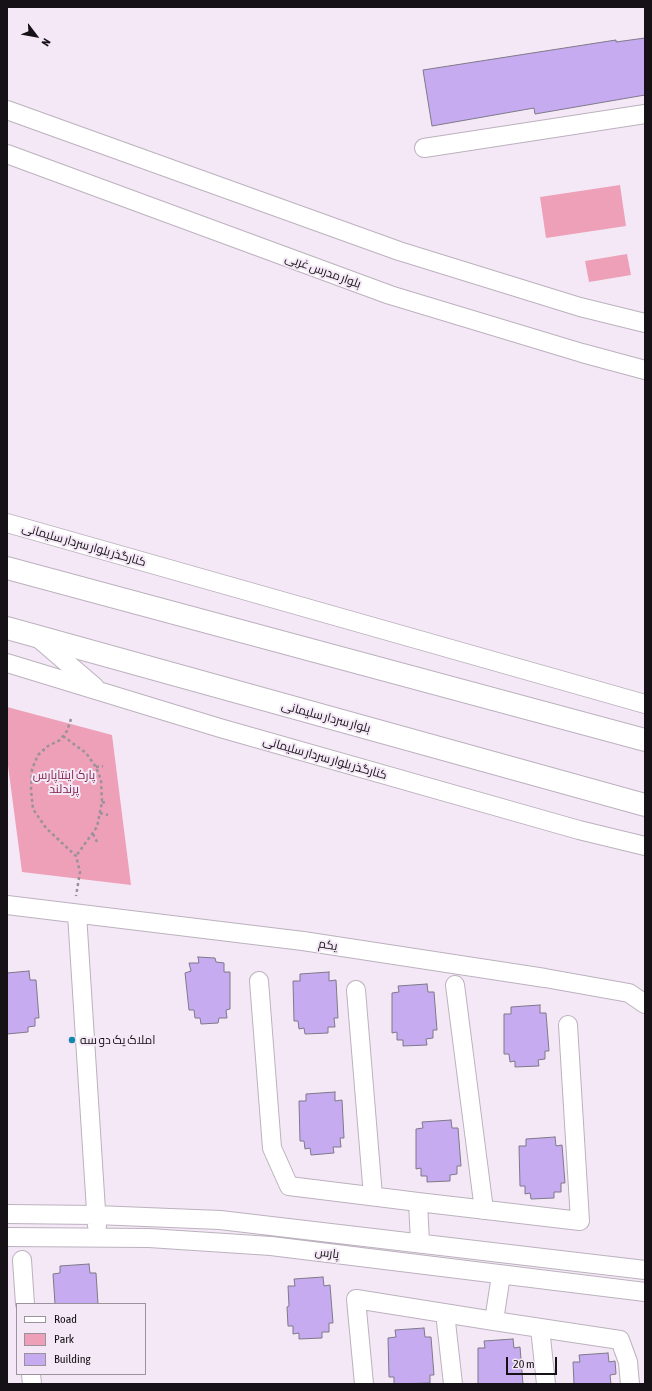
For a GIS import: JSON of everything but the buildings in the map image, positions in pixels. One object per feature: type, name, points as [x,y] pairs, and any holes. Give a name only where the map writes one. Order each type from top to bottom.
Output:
[{"type":"main road","points":[[7,568],[645,740]]},
{"type":"main road","name":"بلوار سردار سلیمانی","points":[[7,628],[38,638],[645,805]]},
{"type":"street","points":[[7,110],[399,251],[580,306],[645,323]]},
{"type":"street","points":[[424,148],[645,114]]},
{"type":"street","name":"بلوار مدرس غربی","points":[[7,154],[390,295],[582,353],[645,370]]},
{"type":"street","name":"کنارگذر بلوار سردار سلیمانی","points":[[7,523],[645,704]]},
{"type":"street","points":[[38,638],[100,691]]},
{"type":"street","name":"کنارگذر بلوار سردار سلیمانی","points":[[7,663],[220,728],[579,830],[645,846]]},
{"type":"street","name":"یکم","points":[[7,905],[303,941],[545,978],[629,993],[645,1004]]},
{"type":"street","points":[[77,914],[97,1237]]},
{"type":"street","points":[[259,981],[272,1148],[289,1186],[580,1221],[568,1025]]},
{"type":"street","points":[[455,986],[484,1210]]},
{"type":"street","points":[[356,990],[373,1196]]},
{"type":"street","points":[[418,1202],[420,1243]]},
{"type":"street","name":"پارس","points":[[7,1214],[96,1215],[220,1220],[645,1270]]},
{"type":"street","name":"پارس","points":[[7,1237],[149,1238],[271,1246],[645,1292]]},
{"type":"street","points":[[22,1260],[25,1303]]},
{"type":"street","points":[[494,1321],[502,1275]]},
{"type":"street","points":[[364,1384],[356,1299],[620,1340],[628,1362],[630,1384]]},
{"type":"street","points":[[445,1313],[452,1384]]},
{"type":"street","points":[[540,1328],[546,1384]]},
{"type":"path","points":[[71,719],[67,731],[60,740],[48,746],[38,755],[32,769],[31,790],[33,809],[46,828],[76,856],[80,872],[76,893],[77,914]]},
{"type":"path","points":[[63,736],[86,753],[96,767],[100,780],[102,802],[97,827],[76,856]]},
{"type":"path","points":[[96,767],[103,766]]},
{"type":"path","points":[[102,802],[108,803]]},
{"type":"path","points":[[100,813],[108,815]]},
{"type":"path","points":[[93,833],[97,842]]},
{"type":"green space","points":[[620,185],[626,226],[546,238],[540,197]]},
{"type":"green space","points":[[627,254],[631,275],[589,282],[585,261]]},
{"type":"green space","name":"پارک اینتاپارس پرندلند","points":[[7,707],[112,735],[131,885],[22,872],[7,758]]},
{"type":"place","name":"املاک یک دو سه","points":[[72,1040]]}]
